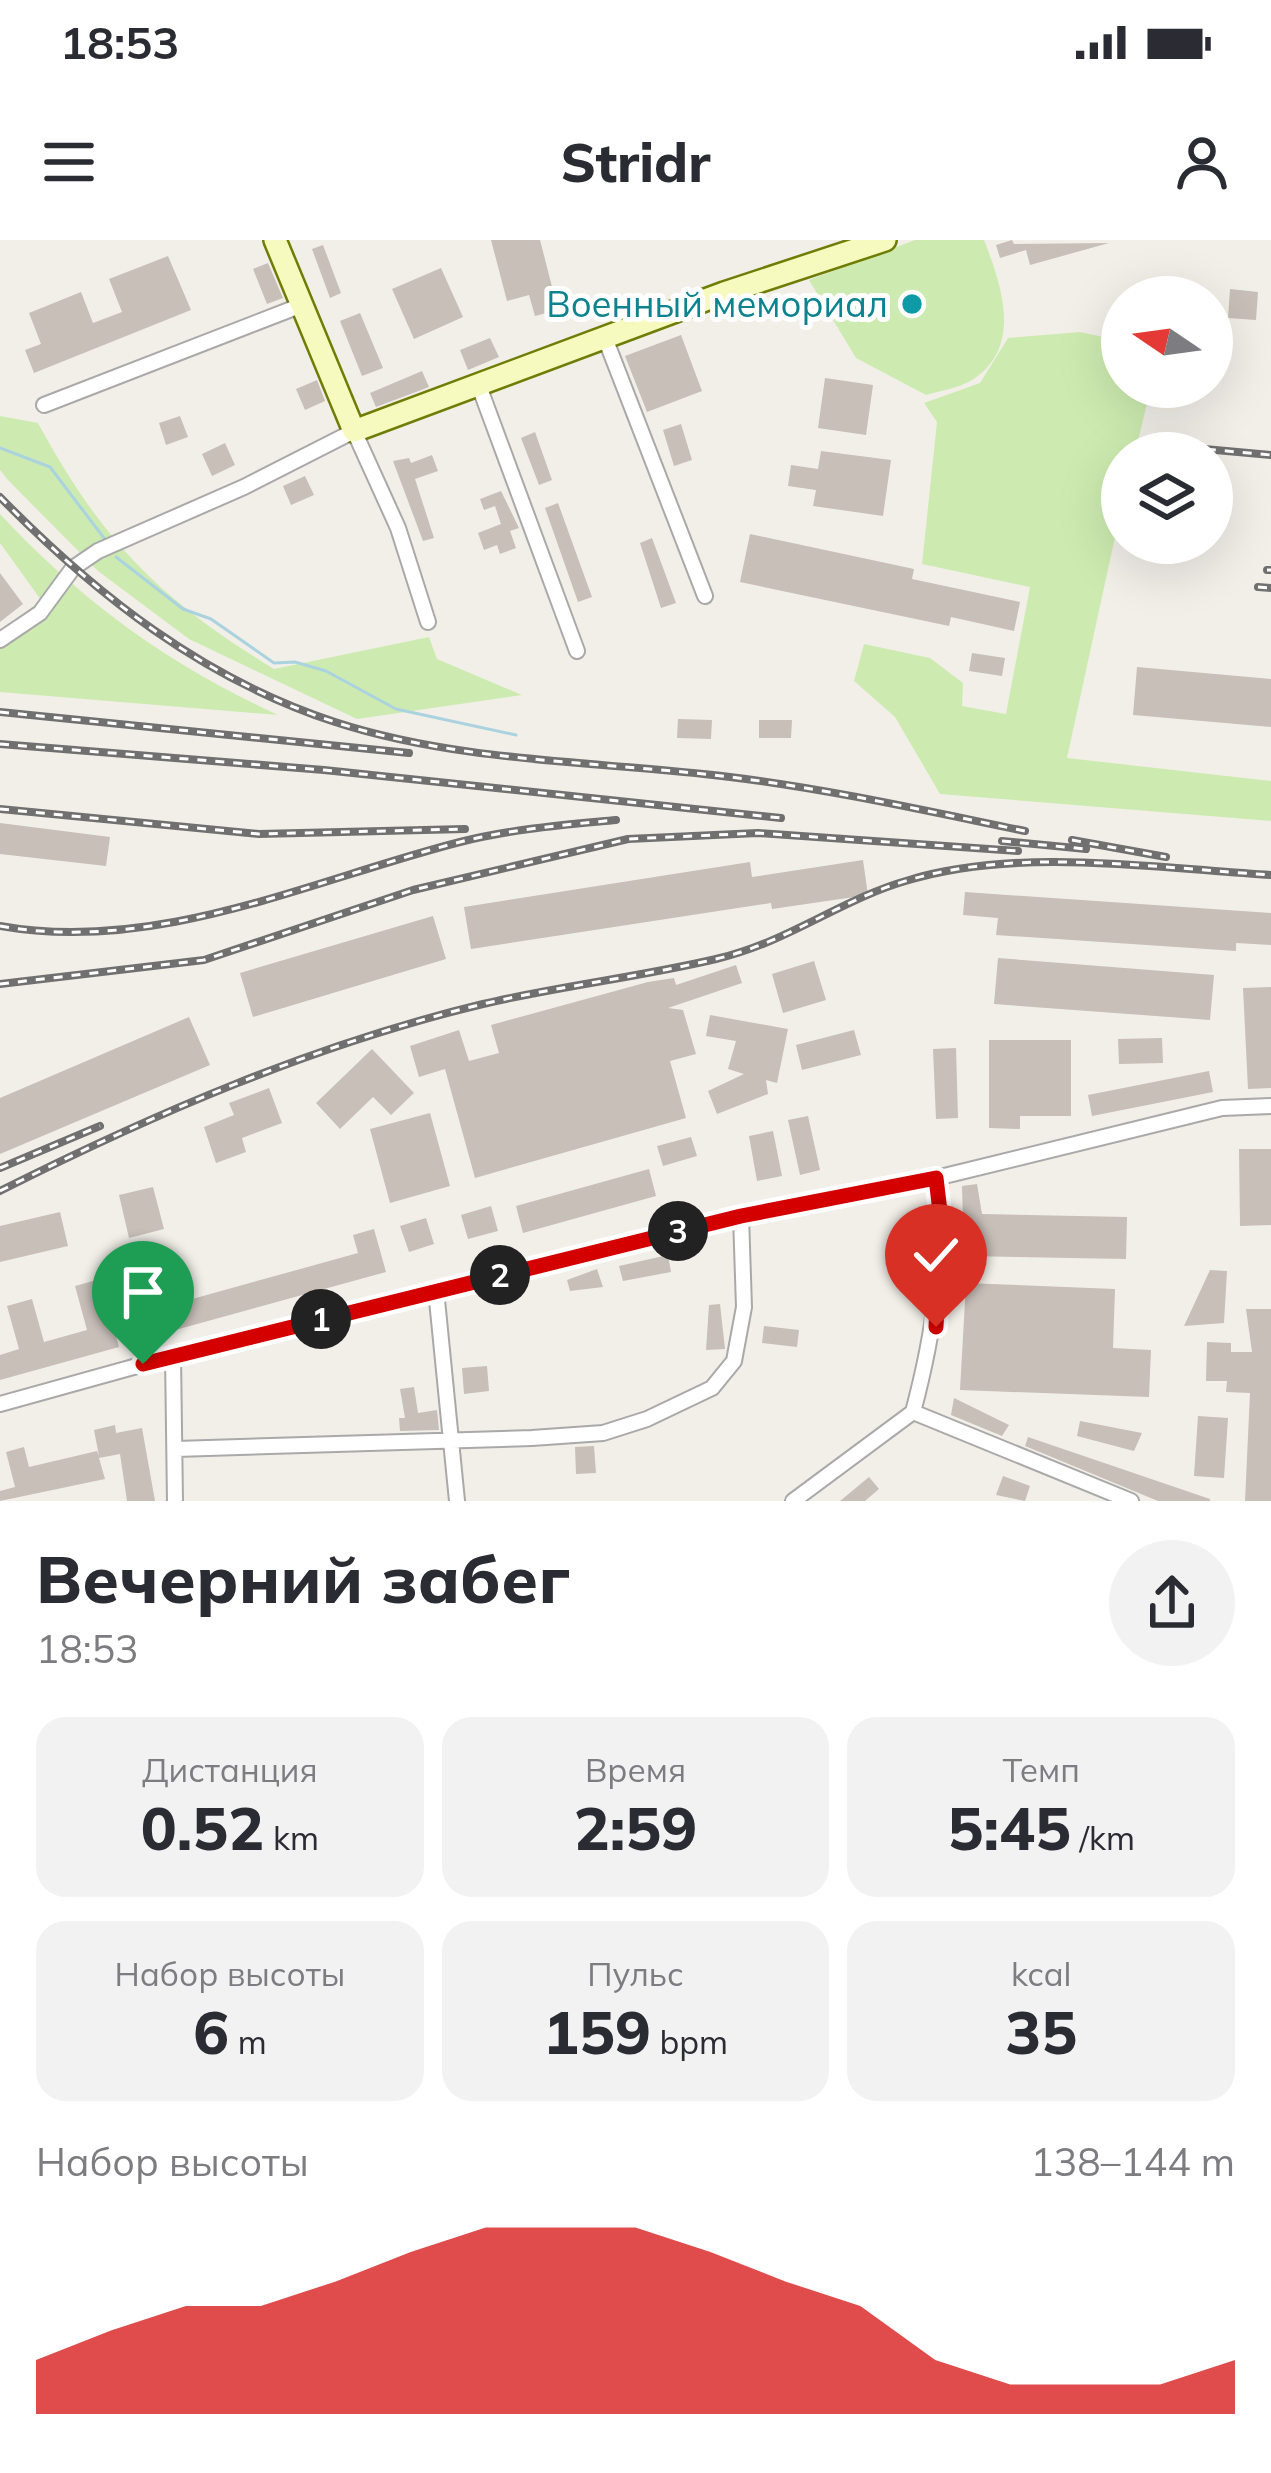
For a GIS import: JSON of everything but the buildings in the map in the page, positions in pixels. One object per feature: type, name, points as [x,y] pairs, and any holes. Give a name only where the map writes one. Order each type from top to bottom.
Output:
[{"type":"street","points":[[275,240],[398,528],[428,622]]},
{"type":"street","points":[[0,640],[40,613],[73,568],[98,551],[244,487],[354,431],[885,240]]},
{"type":"street","points":[[44,405],[302,305]]},
{"type":"street","points":[[605,338],[705,596]]},
{"type":"street","points":[[479,386],[577,651]]},
{"type":"street","points":[[0,1404],[173,1356],[741,1216],[936,1178],[1222,1108],[1271,1106]]},
{"type":"street","points":[[793,1501],[913,1412],[936,1327],[941,1220],[936,1178]]},
{"type":"street","points":[[176,1449],[603,1432],[712,1388],[734,1361],[744,1307],[741,1216]]},
{"type":"street","points":[[436,1290],[458,1501]]},
{"type":"street","points":[[173,1356],[175,1501]]},
{"type":"street","points":[[913,1412],[1131,1501]]},
{"type":"green space","points":[[915,240],[984,240],[1004,314],[998,350],[988,366],[967,383],[926,395],[856,358],[809,280]]},
{"type":"green space","points":[[1080,332],[1101,336],[1101,408],[1146,408],[1140,432],[1101,432],[1101,564],[1109,564],[1067,758],[1271,781],[1271,821],[940,794],[895,717],[854,681],[864,644],[930,658],[963,683],[962,706],[1006,714],[1030,587],[922,564],[937,422],[924,403],[980,383],[1008,338]]},
{"type":"green space","points":[[0,416],[38,423],[86,502],[137,564],[197,617],[274,669],[429,637],[437,659],[522,695],[357,719],[189,639],[98,571],[7,479],[0,470]]},
{"type":"green space","points":[[0,514],[62,575],[128,628],[200,675],[278,715],[0,692],[0,633],[41,600],[0,543]]},
{"type":"waterway","points":[[0,448],[50,467],[107,542]]},
{"type":"waterway","points":[[116,557],[183,609],[211,619],[274,663],[295,662],[326,671],[396,709],[516,735]]},
{"type":"railway","points":[[1233,452],[1271,455]]},
{"type":"railway","points":[[0,497],[74,567],[154,630],[240,682],[335,722],[432,746],[730,777],[1025,831]]},
{"type":"railway","points":[[1258,587],[1271,588]]},
{"type":"railway","points":[[0,712],[409,753]]},
{"type":"railway","points":[[0,744],[324,770],[781,818]]},
{"type":"railway","points":[[0,809],[259,834],[465,829]]},
{"type":"railway","points":[[0,926],[59,932],[176,922],[479,838],[616,820]]},
{"type":"railway","points":[[0,984],[204,960],[413,890],[628,839],[758,833],[1018,851]]},
{"type":"railway","points":[[1072,840],[1166,857]]},
{"type":"railway","points":[[1002,841],[1086,849]]},
{"type":"railway","points":[[0,1191],[117,1135],[297,1060],[483,1004],[742,952],[909,880],[951,870],[1042,862],[1271,875]]},
{"type":"railway","points":[[0,1168],[100,1126]]},
{"type":"place","name":"Военный мемориал","points":[[912,304]]},
{"type":"route","points":[[143,1364],[741,1216],[936,1178],[941,1220],[936,1327]]}]
